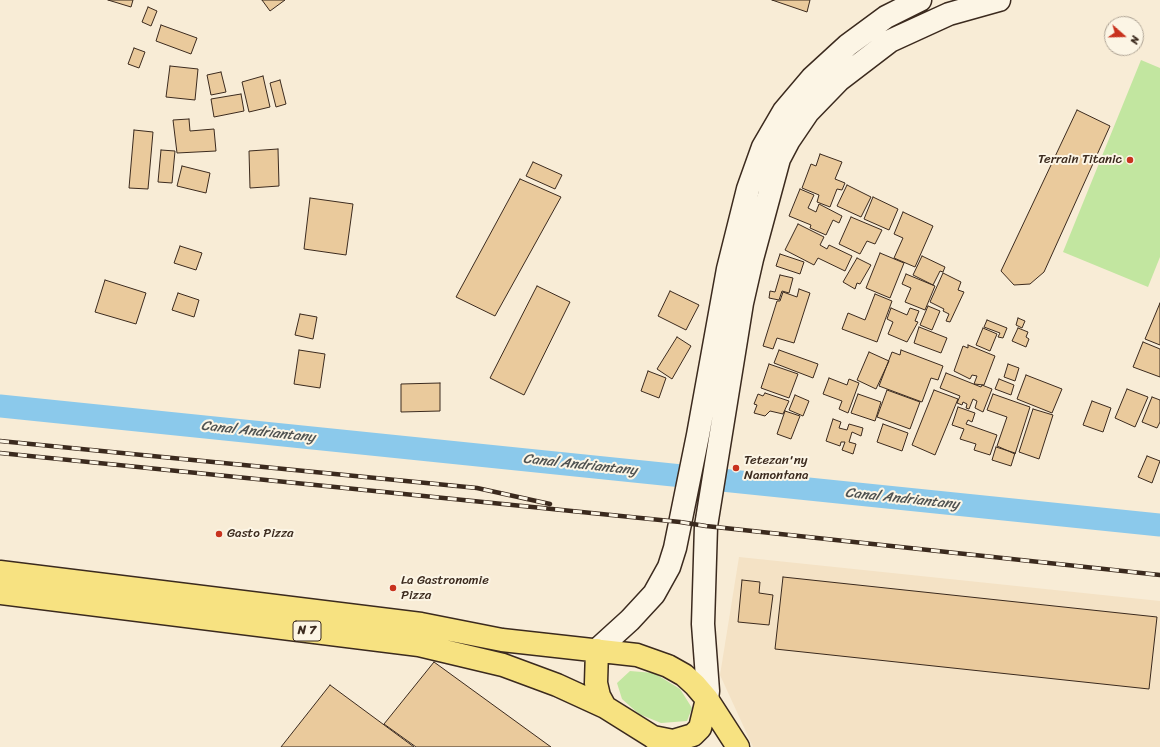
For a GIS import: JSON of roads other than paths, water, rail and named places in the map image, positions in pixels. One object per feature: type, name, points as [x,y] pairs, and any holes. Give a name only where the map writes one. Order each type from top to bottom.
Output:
[{"type":"main road","name":"N 7","points":[[0,572],[421,624],[502,640],[597,650]]},
{"type":"main road","name":"N 7","points":[[0,593],[419,645],[503,665],[605,707]]},
{"type":"main road","points":[[707,699],[700,728],[693,735],[673,741],[659,742],[605,707],[599,696],[596,683],[597,650],[637,655],[668,666],[684,675],[707,699],[738,747]]},
{"type":"street","points":[[707,699],[708,683],[703,624],[706,526],[709,508],[709,436],[728,269],[748,189],[766,141],[784,111],[812,78],[848,45],[886,18],[920,0]]},
{"type":"street","points":[[597,650],[630,620],[654,594],[664,577],[673,554],[684,502],[709,436],[734,347],[752,259],[776,169],[784,149],[800,121],[840,80],[890,41],[949,14],[999,0]]},
{"type":"waterway","name":"Canal Andriantany","points":[[0,406],[1160,525]]},
{"type":"railway","points":[[0,441],[477,488],[550,504]]},
{"type":"railway","points":[[0,453],[680,522],[1160,575]]},
{"type":"place","name":"Terrain Titanic","points":[[1130,160]]},
{"type":"place","name":"Tetezan'ny Namontana","points":[[736,468]]},
{"type":"place","name":"Gasto Pizza","points":[[219,534]]},
{"type":"place","name":"La Gastronomie Pizza","points":[[393,588]]}]
